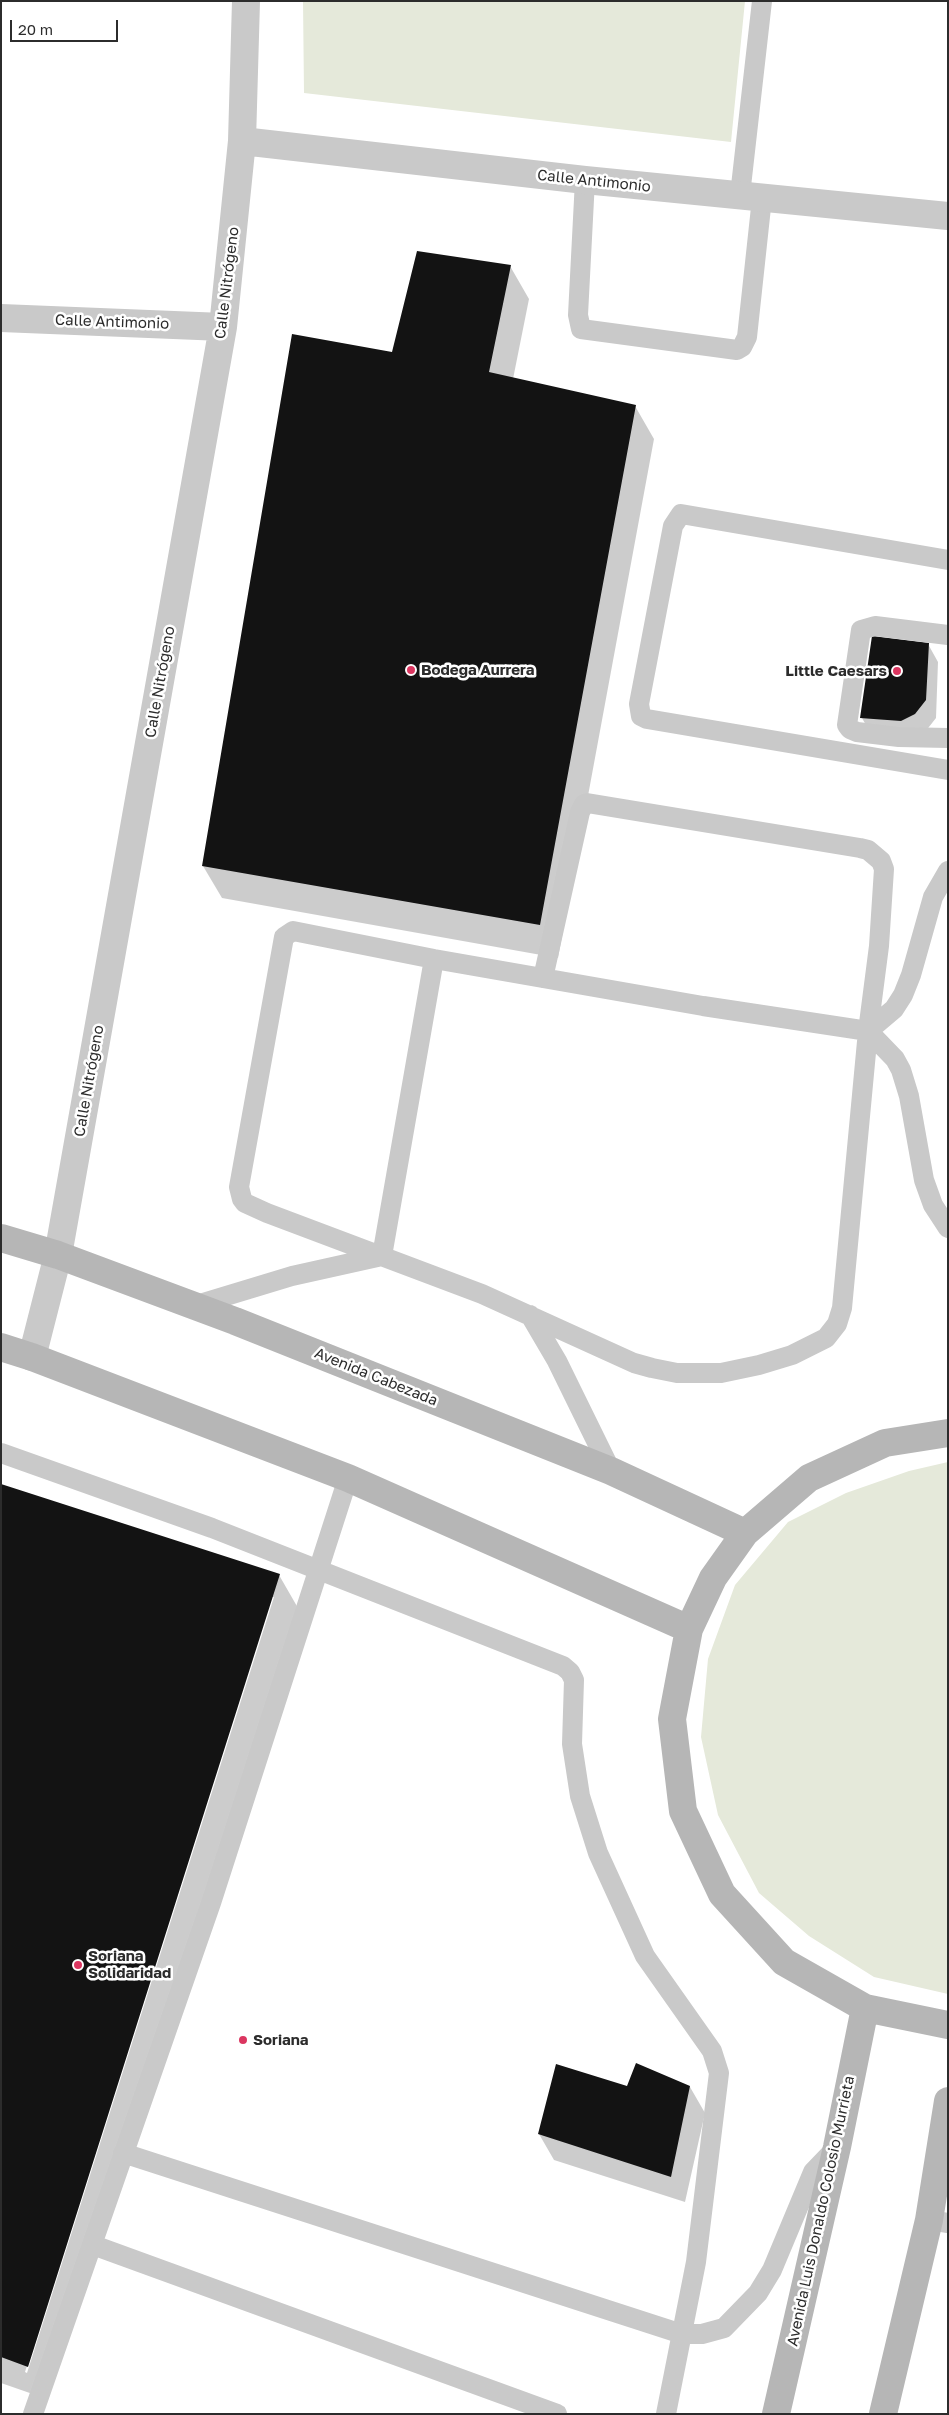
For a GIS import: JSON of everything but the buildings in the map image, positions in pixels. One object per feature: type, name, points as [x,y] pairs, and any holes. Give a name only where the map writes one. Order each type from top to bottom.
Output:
[{"type":"main road","name":"Avenida Cabezada","points":[[1,1238],[58,1254],[244,1324],[611,1471],[745,1533]]},
{"type":"main road","points":[[1,1347],[32,1357],[348,1478],[689,1629]]},
{"type":"main road","points":[[948,1433],[884,1443],[808,1478],[745,1533],[713,1578],[689,1629],[672,1720],[684,1810],[722,1894],[784,1962],[865,2008],[948,2025]]},
{"type":"main road","name":"Avenida Luis Donaldo Colosio Murrieta","points":[[776,2414],[836,2148],[865,2008]]},
{"type":"main road","points":[[883,2414],[938,2222],[948,2101]]},
{"type":"street","name":"Calle Nitrógeno","points":[[32,1357],[58,1254],[223,327],[242,141],[246,1]]},
{"type":"street","name":"Calle Antimonio","points":[[242,141],[585,180],[948,216]]},
{"type":"street","name":"Calle Antimonio","points":[[1,318],[223,327]]},
{"type":"lane","points":[[585,180],[578,314],[581,329],[737,350],[742,347],[747,336],[751,197],[762,1]]},
{"type":"lane","points":[[948,560],[681,514],[673,526],[639,704],[642,716],[647,719],[948,770]]},
{"type":"lane","points":[[948,635],[875,626],[861,630],[847,725],[850,730],[856,732],[899,737],[948,738]]},
{"type":"lane","points":[[543,978],[580,812],[584,804],[593,803],[860,848],[876,855],[884,869],[879,946],[868,1031],[842,1308],[837,1324],[826,1338],[792,1354],[759,1365],[721,1373],[677,1373],[634,1364],[482,1294],[245,1203],[239,1193],[240,1177],[286,934],[297,931],[434,959],[703,1006],[868,1031],[895,1059],[901,1070],[909,1096],[924,1180],[932,1205],[948,1228]]},
{"type":"lane","points":[[868,1031],[894,1009],[903,995],[912,975],[932,897],[948,871]]},
{"type":"lane","points":[[382,1256],[434,959]]},
{"type":"lane","points":[[193,1306],[292,1276],[382,1256]]},
{"type":"lane","points":[[530,1315],[557,1361],[611,1471]]},
{"type":"lane","points":[[1,1453],[212,1528],[563,1666],[572,1675],[572,1744],[580,1796],[598,1853],[645,1956],[712,2051],[718,2073],[697,2253],[666,2414]]},
{"type":"lane","points":[[33,2414],[211,1903],[317,1569],[348,1478]]},
{"type":"lane","points":[[124,2153],[682,2334],[702,2334],[724,2328],[758,2293],[772,2270],[813,2172],[836,2148]]},
{"type":"lane","points":[[93,2244],[557,2414]]},
{"type":"shaded area","points":[[303,1],[745,1],[731,142],[304,93]]},
{"type":"shaded area","points":[[948,1462],[948,1994],[874,1977],[809,1936],[759,1893],[718,1815],[701,1737],[708,1659],[735,1585],[788,1522],[846,1493],[909,1471]]},
{"type":"place","name":"Bodega Aurrera","points":[[411,670]]},
{"type":"place","name":"Little Caesars","points":[[897,671]]},
{"type":"place","name":"Soriana Solidaridad","points":[[78,1965]]},
{"type":"place","name":"Soriana","points":[[243,2040]]}]
